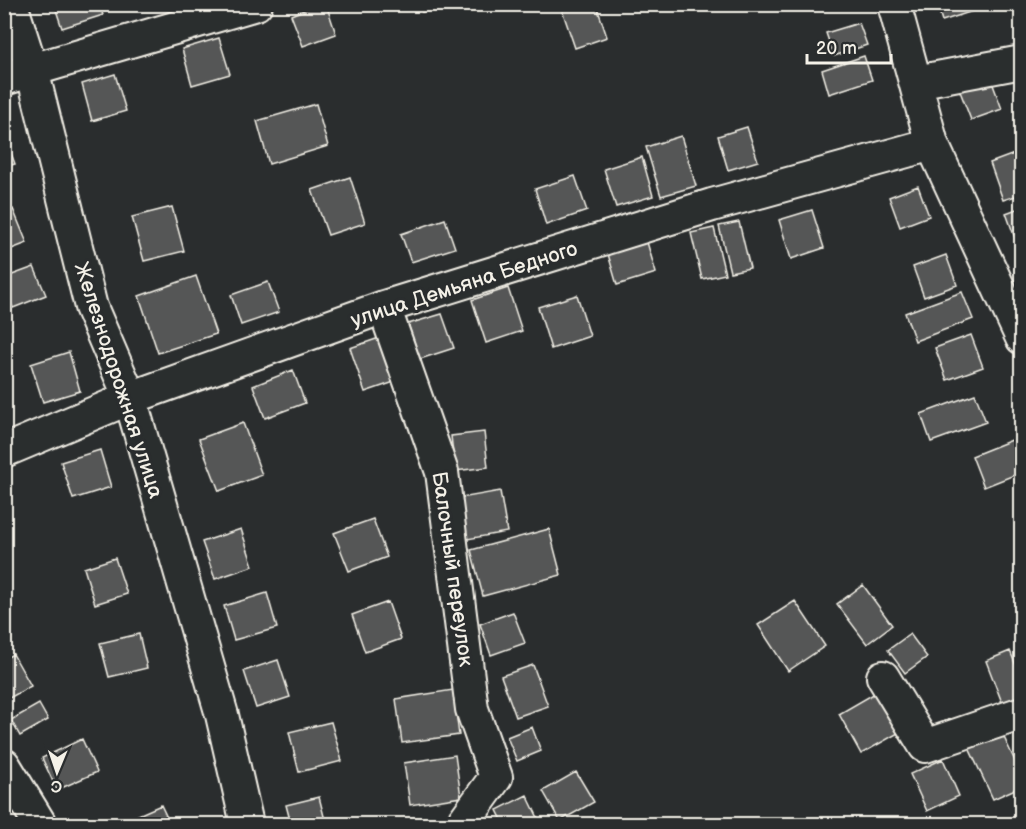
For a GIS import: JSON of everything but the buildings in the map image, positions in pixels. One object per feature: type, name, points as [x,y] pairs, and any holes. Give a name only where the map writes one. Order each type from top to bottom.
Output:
[{"type":"street","name":"Железнодорожная улица","points":[[11,4],[18,74],[91,307],[130,398],[222,715],[247,825]]},
{"type":"street","points":[[18,74],[256,4]]},
{"type":"street","points":[[894,4],[932,144],[1022,338]]},
{"type":"street","points":[[916,82],[1022,62]]},
{"type":"street","name":"улица Демьяна Бедного","points":[[4,451],[130,398],[384,308],[712,205],[932,144]]},
{"type":"street","name":"Балочный переулок","points":[[384,308],[442,472],[472,709],[496,777],[462,825]]},
{"type":"street","points":[[883,677],[925,747],[1022,713]]},
{"type":"street","points":[[4,765],[40,825]]}]
